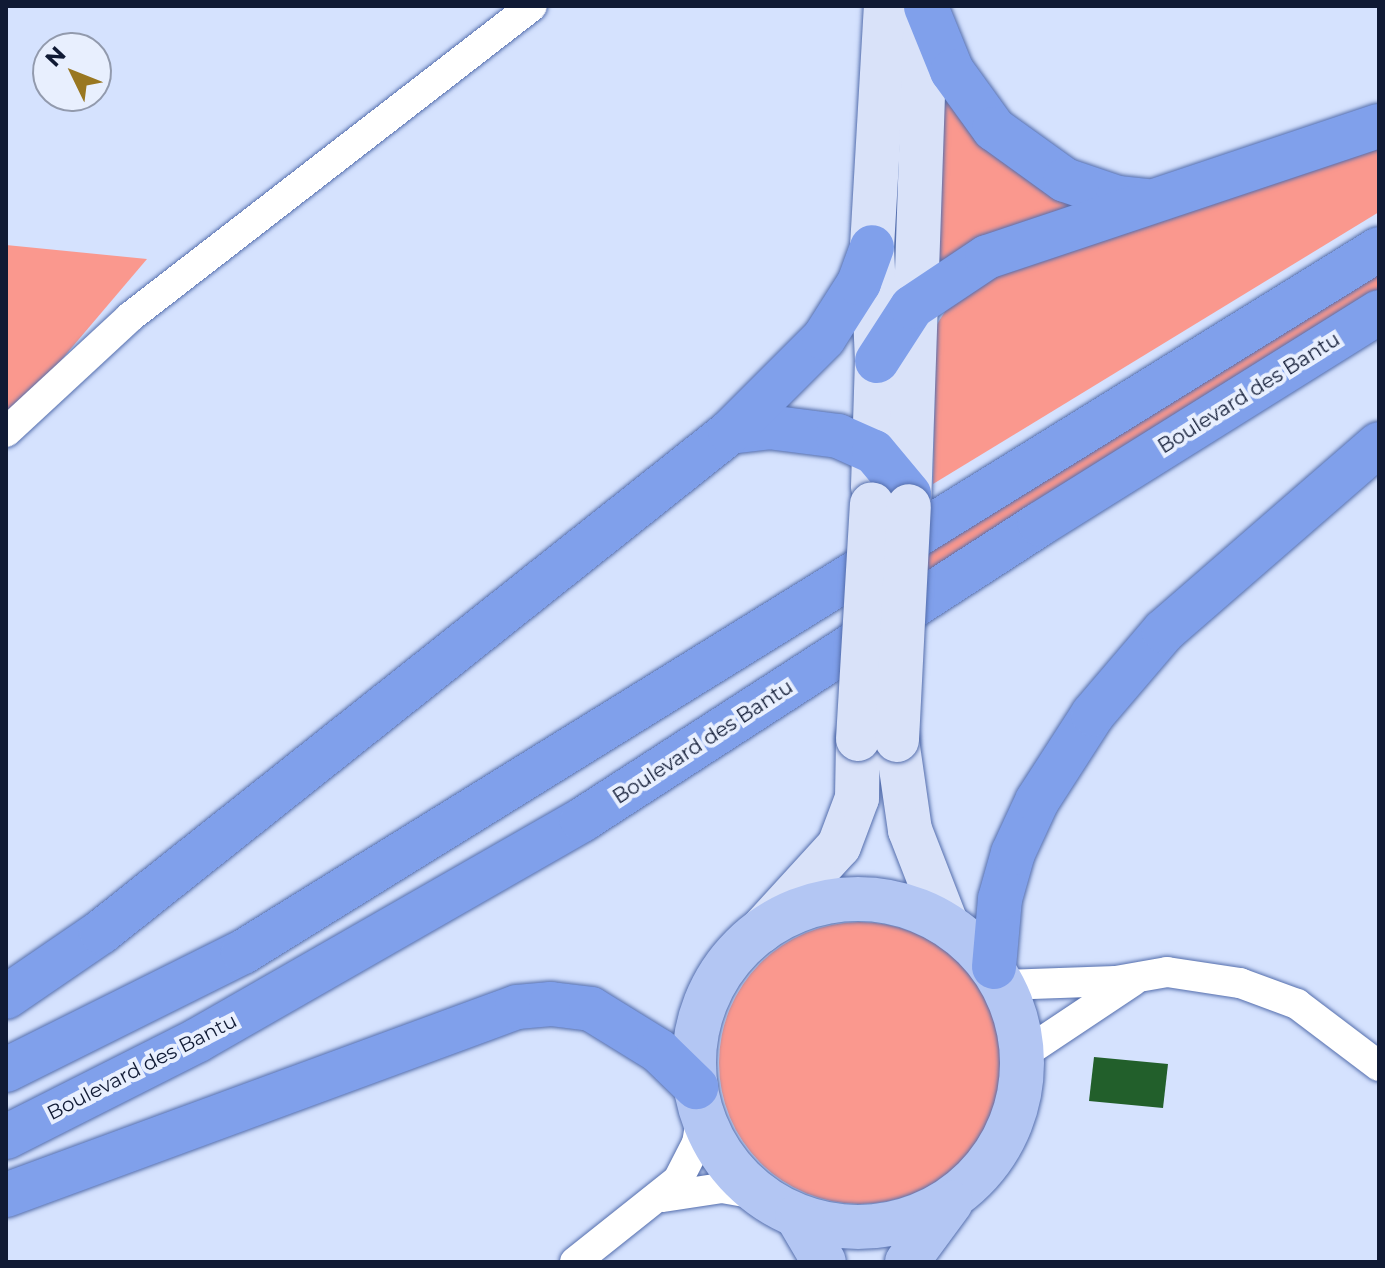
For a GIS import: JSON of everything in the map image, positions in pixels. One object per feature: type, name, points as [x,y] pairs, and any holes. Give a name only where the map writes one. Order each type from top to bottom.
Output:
[{"type":"highway","points":[[926,6],[952,71],[973,106],[1015,147],[1089,190],[1153,202]]},
{"type":"highway","points":[[877,361],[912,307],[987,257],[1379,126]]},
{"type":"highway","points":[[6,997],[113,923],[730,432],[824,338],[859,283],[872,247]]},
{"type":"highway","points":[[6,1070],[243,952],[1379,249]]},
{"type":"highway","name":"Boulevard des Bantu","points":[[6,1137],[198,1040],[582,820],[1040,524],[1379,312]]},
{"type":"highway","points":[[730,432],[768,427],[838,436],[874,452]]},
{"type":"highway","points":[[999,976],[1000,899],[1013,853],[1037,801],[1093,714],[1164,631],[1379,444]]},
{"type":"highway","points":[[6,1195],[517,1007],[551,1004],[591,1009],[659,1051],[699,1101]]},
{"type":"main road","points":[[907,1262],[993,1157],[1013,1118],[1022,1055],[1015,1012],[999,976],[946,923],[916,908],[852,899],[799,910],[761,931],[712,988],[696,1036],[699,1101],[725,1160],[760,1195],[797,1216],[846,1227],[897,1222],[964,1189]]},
{"type":"main road","points":[[797,1216],[824,1262]]},
{"type":"street","points":[[6,432],[130,317],[532,6]]},
{"type":"street","points":[[886,6],[872,247],[877,361],[874,452],[896,501]]},
{"type":"street","points":[[761,931],[839,846],[878,740],[912,307],[926,6]]},
{"type":"street","points":[[878,740],[946,923]]},
{"type":"street","points":[[999,976],[1137,977],[1185,973],[1270,993],[1334,1027],[1379,1066]]},
{"type":"street","points":[[1022,1055],[1137,977]]},
{"type":"street","points":[[575,1262],[663,1197],[689,1164],[699,1101]]},
{"type":"street","points":[[663,1197],[722,1188],[760,1195]]},
{"type":"shaded area","points":[[939,81],[1097,206],[934,268]]},
{"type":"shaded area","points":[[1379,146],[1379,212],[933,484],[936,326],[949,305],[981,280]]},
{"type":"shaded area","points":[[6,245],[147,259],[6,425]]},
{"type":"shaded area","points":[[1379,269],[1379,295],[911,584],[913,554]]},
{"type":"shaded area","points":[[874,922],[927,938],[960,963],[978,984],[991,1009],[999,1035],[999,1091],[991,1117],[978,1142],[960,1163],[939,1181],[914,1194],[888,1202],[846,1204],[793,1188],[770,1172],[751,1153],[735,1130],[721,1091],[719,1049],[735,996],[751,973],[770,954],[793,938],[832,924]]},
{"type":"building","points":[[1094,1057],[1168,1064],[1163,1108],[1089,1101]]}]
